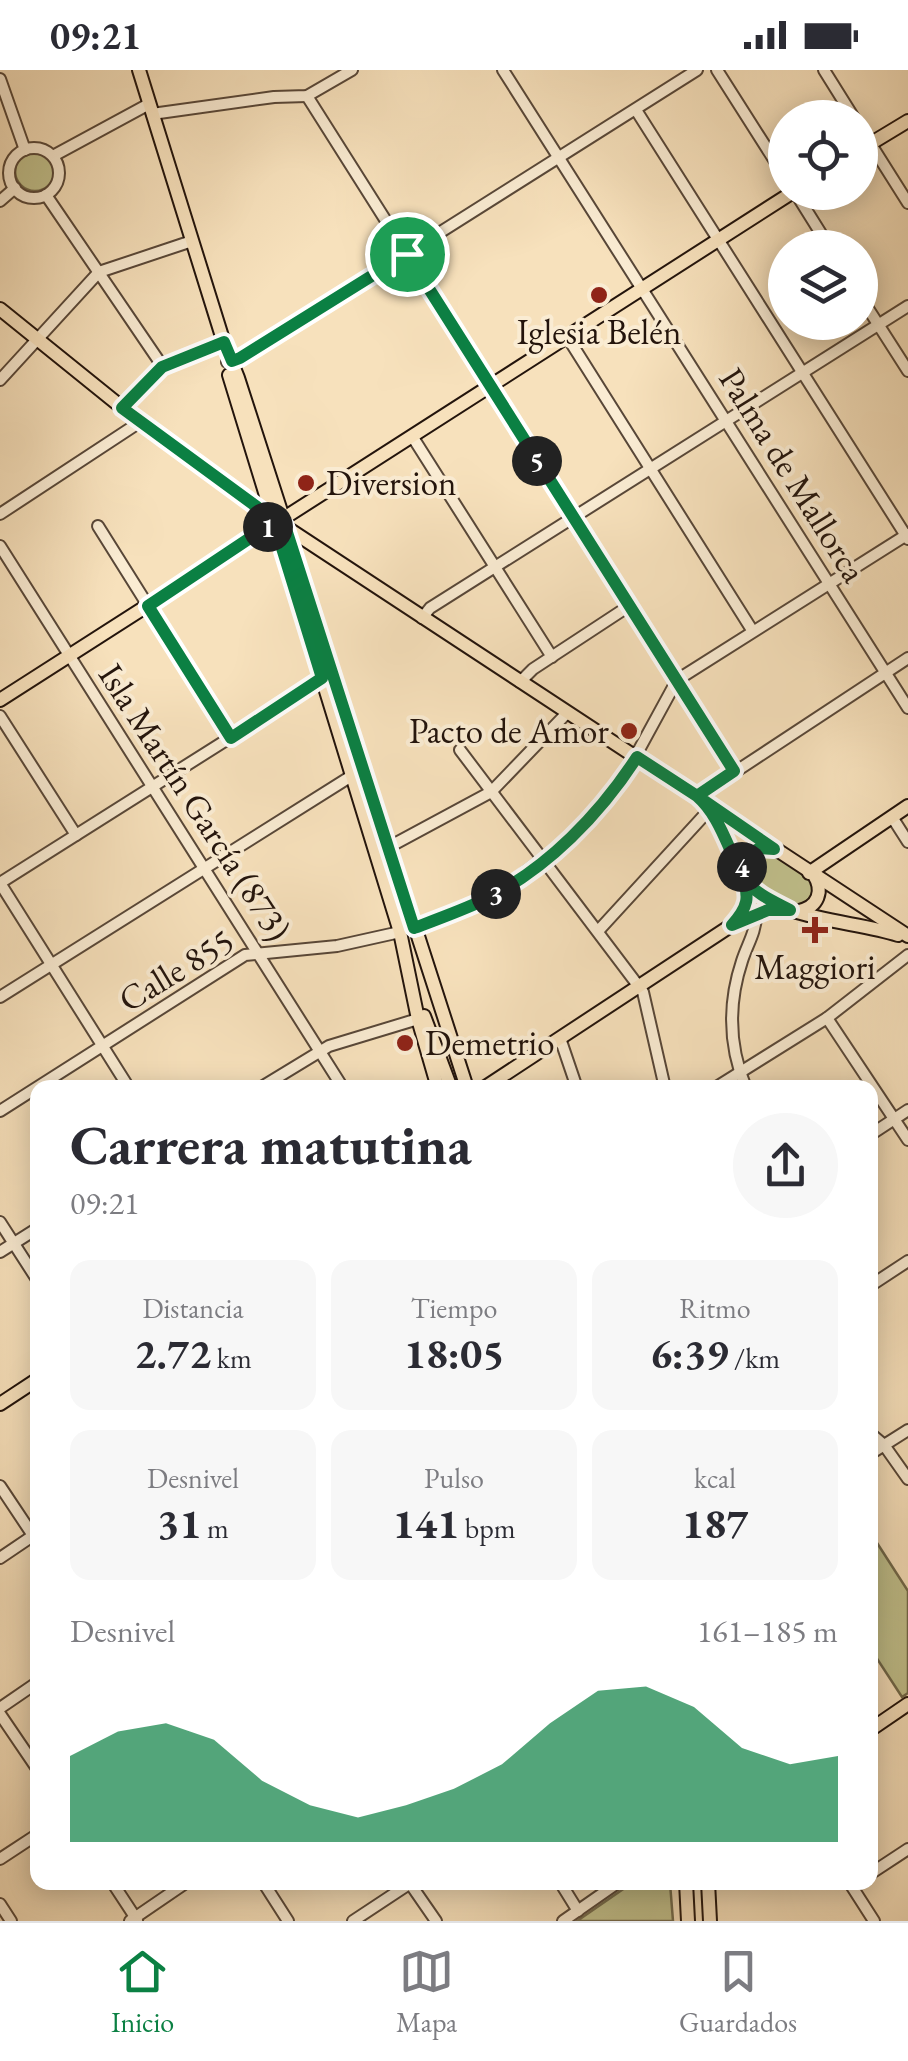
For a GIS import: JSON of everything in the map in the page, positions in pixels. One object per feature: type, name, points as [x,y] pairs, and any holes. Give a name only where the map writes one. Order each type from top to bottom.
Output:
[{"type":"main road","points":[[139,70],[278,521],[387,848],[422,1009],[449,1080]]},
{"type":"main road","points":[[878,139],[908,120]]},
{"type":"main road","points":[[0,700],[768,208]]},
{"type":"main road","points":[[0,309],[140,422],[278,521],[908,937]]},
{"type":"main road","points":[[278,521],[353,775],[463,1080]]},
{"type":"main road","points":[[702,802],[744,876],[768,898],[793,911],[810,908],[817,900],[818,885],[812,874]]},
{"type":"main road","points":[[812,874],[908,806]]},
{"type":"main road","points":[[732,925],[746,907],[747,854],[760,848],[774,849]]},
{"type":"main road","points":[[496,1080],[732,925],[768,910],[793,911],[908,937]]},
{"type":"main road","points":[[407,930],[418,1019],[436,1080]]},
{"type":"main road","points":[[0,1404],[30,1384]]},
{"type":"main road","points":[[878,1725],[908,1704]]},
{"type":"main road","points":[[686,1890],[688,1921]]},
{"type":"main road","points":[[708,1890],[710,1921]]},
{"type":"street","points":[[52,156],[151,109],[306,96],[352,70]]},
{"type":"street","name":"Palma de Mallorca","points":[[503,70],[908,708]]},
{"type":"street","points":[[229,362],[696,70]]},
{"type":"street","points":[[716,70],[768,151]]},
{"type":"street","points":[[824,70],[843,100]]},
{"type":"street","points":[[0,79],[25,150]]},
{"type":"street","points":[[306,96],[734,771]]},
{"type":"street","points":[[636,110],[907,536],[677,680]]},
{"type":"street","points":[[36,148],[52,156],[59,177],[46,195],[29,198],[14,188],[10,167],[25,150],[36,148]]},
{"type":"street","points":[[878,164],[908,203]]},
{"type":"street","points":[[0,201],[14,188]]},
{"type":"street","points":[[46,195],[162,367]]},
{"type":"street","points":[[0,380],[99,272],[192,241]]},
{"type":"street","points":[[908,306],[878,324],[908,371]]},
{"type":"street","points":[[568,338],[752,630]]},
{"type":"street","points":[[422,618],[430,608],[853,340]]},
{"type":"street","points":[[122,408],[162,367],[224,342]]},
{"type":"street","points":[[0,514],[140,422]]},
{"type":"street","points":[[412,436],[552,657]]},
{"type":"street","points":[[98,526],[231,738]]},
{"type":"street","name":"Isla Martín García (873)","points":[[0,546],[338,1080]]},
{"type":"street","points":[[520,682],[629,606]]},
{"type":"street","points":[[599,930],[702,802],[734,771],[908,658]]},
{"type":"street","points":[[124,1080],[0,883],[322,678]]},
{"type":"street","name":"Calle 855","points":[[49,1080],[245,955],[337,946],[407,930],[482,901],[543,861],[594,814],[637,757],[677,680]]},
{"type":"street","points":[[387,848],[491,792],[568,712]]},
{"type":"street","points":[[0,716],[76,835]]},
{"type":"street","points":[[460,750],[639,986],[645,996],[663,1080]]},
{"type":"street","points":[[0,998],[353,775]]},
{"type":"street","points":[[892,817],[908,842]]},
{"type":"street","points":[[743,1080],[732,1024],[733,1004],[742,960],[756,928],[756,915]]},
{"type":"street","points":[[728,1080],[827,1018],[908,955]]},
{"type":"street","points":[[827,1018],[869,1080]]},
{"type":"street","points":[[273,1080],[320,1050],[418,1019]]},
{"type":"street","points":[[560,1038],[574,1080]]},
{"type":"street","name":"Calle 855","points":[[0,1111],[30,1092]]},
{"type":"street","points":[[878,1094],[908,1140]]},
{"type":"street","points":[[878,1130],[908,1110]]},
{"type":"street","points":[[0,1222],[30,1269]]},
{"type":"street","points":[[0,1252],[30,1233]]},
{"type":"street","points":[[878,1281],[908,1261]]},
{"type":"street","points":[[878,1448],[908,1430]]},
{"type":"street","points":[[878,1440],[908,1479]]},
{"type":"street","points":[[0,1486],[30,1528]]},
{"type":"street","points":[[0,1558],[30,1540]]},
{"type":"street","points":[[30,1688],[0,1711],[30,1758]]},
{"type":"street","points":[[0,1859],[30,1839]]},
{"type":"street","points":[[878,1869],[908,1849]]},
{"type":"street","points":[[117,1890],[134,1920],[175,1890]]},
{"type":"street","points":[[268,1890],[288,1921]]},
{"type":"street","points":[[353,1921],[400,1890]]},
{"type":"street","points":[[415,1890],[436,1921]]},
{"type":"street","points":[[565,1890],[578,1910]]},
{"type":"street","points":[[562,1921],[607,1890]]},
{"type":"street","points":[[856,1890],[874,1921]]},
{"type":"street","points":[[0,1904],[11,1921]]},
{"type":"green space","points":[[35,151],[49,157],[55,171],[49,185],[35,191],[21,185],[15,171],[21,157]]},
{"type":"green space","points":[[768,852],[812,879],[815,893],[800,908],[767,892],[749,872],[746,864],[751,856]]},
{"type":"green space","points":[[878,1544],[908,1591],[908,1693],[902,1697],[878,1660]]},
{"type":"green space","points":[[622,1890],[671,1890],[673,1921],[577,1921]]},
{"type":"place","name":"Iglesia Belén","points":[[599,295]]},
{"type":"place","name":"Diversion","points":[[306,483]]},
{"type":"place","name":"Pacto de Amor","points":[[629,731]]},
{"type":"place","name":"Maggiori","points":[[815,930]]},
{"type":"place","name":"Demetrio","points":[[405,1043]]},
{"type":"route","points":[[407,254],[240,358],[232,361],[224,342],[162,367],[122,408],[274,522],[148,606],[231,738],[322,678],[274,522],[285,526],[414,928],[482,901],[543,861],[594,814],[637,757],[701,799],[717,821],[745,879],[790,910],[768,910],[732,925],[746,907],[747,887],[745,879],[743,874],[742,866],[745,856],[760,848],[774,849],[697,796],[734,771],[407,254]]}]
